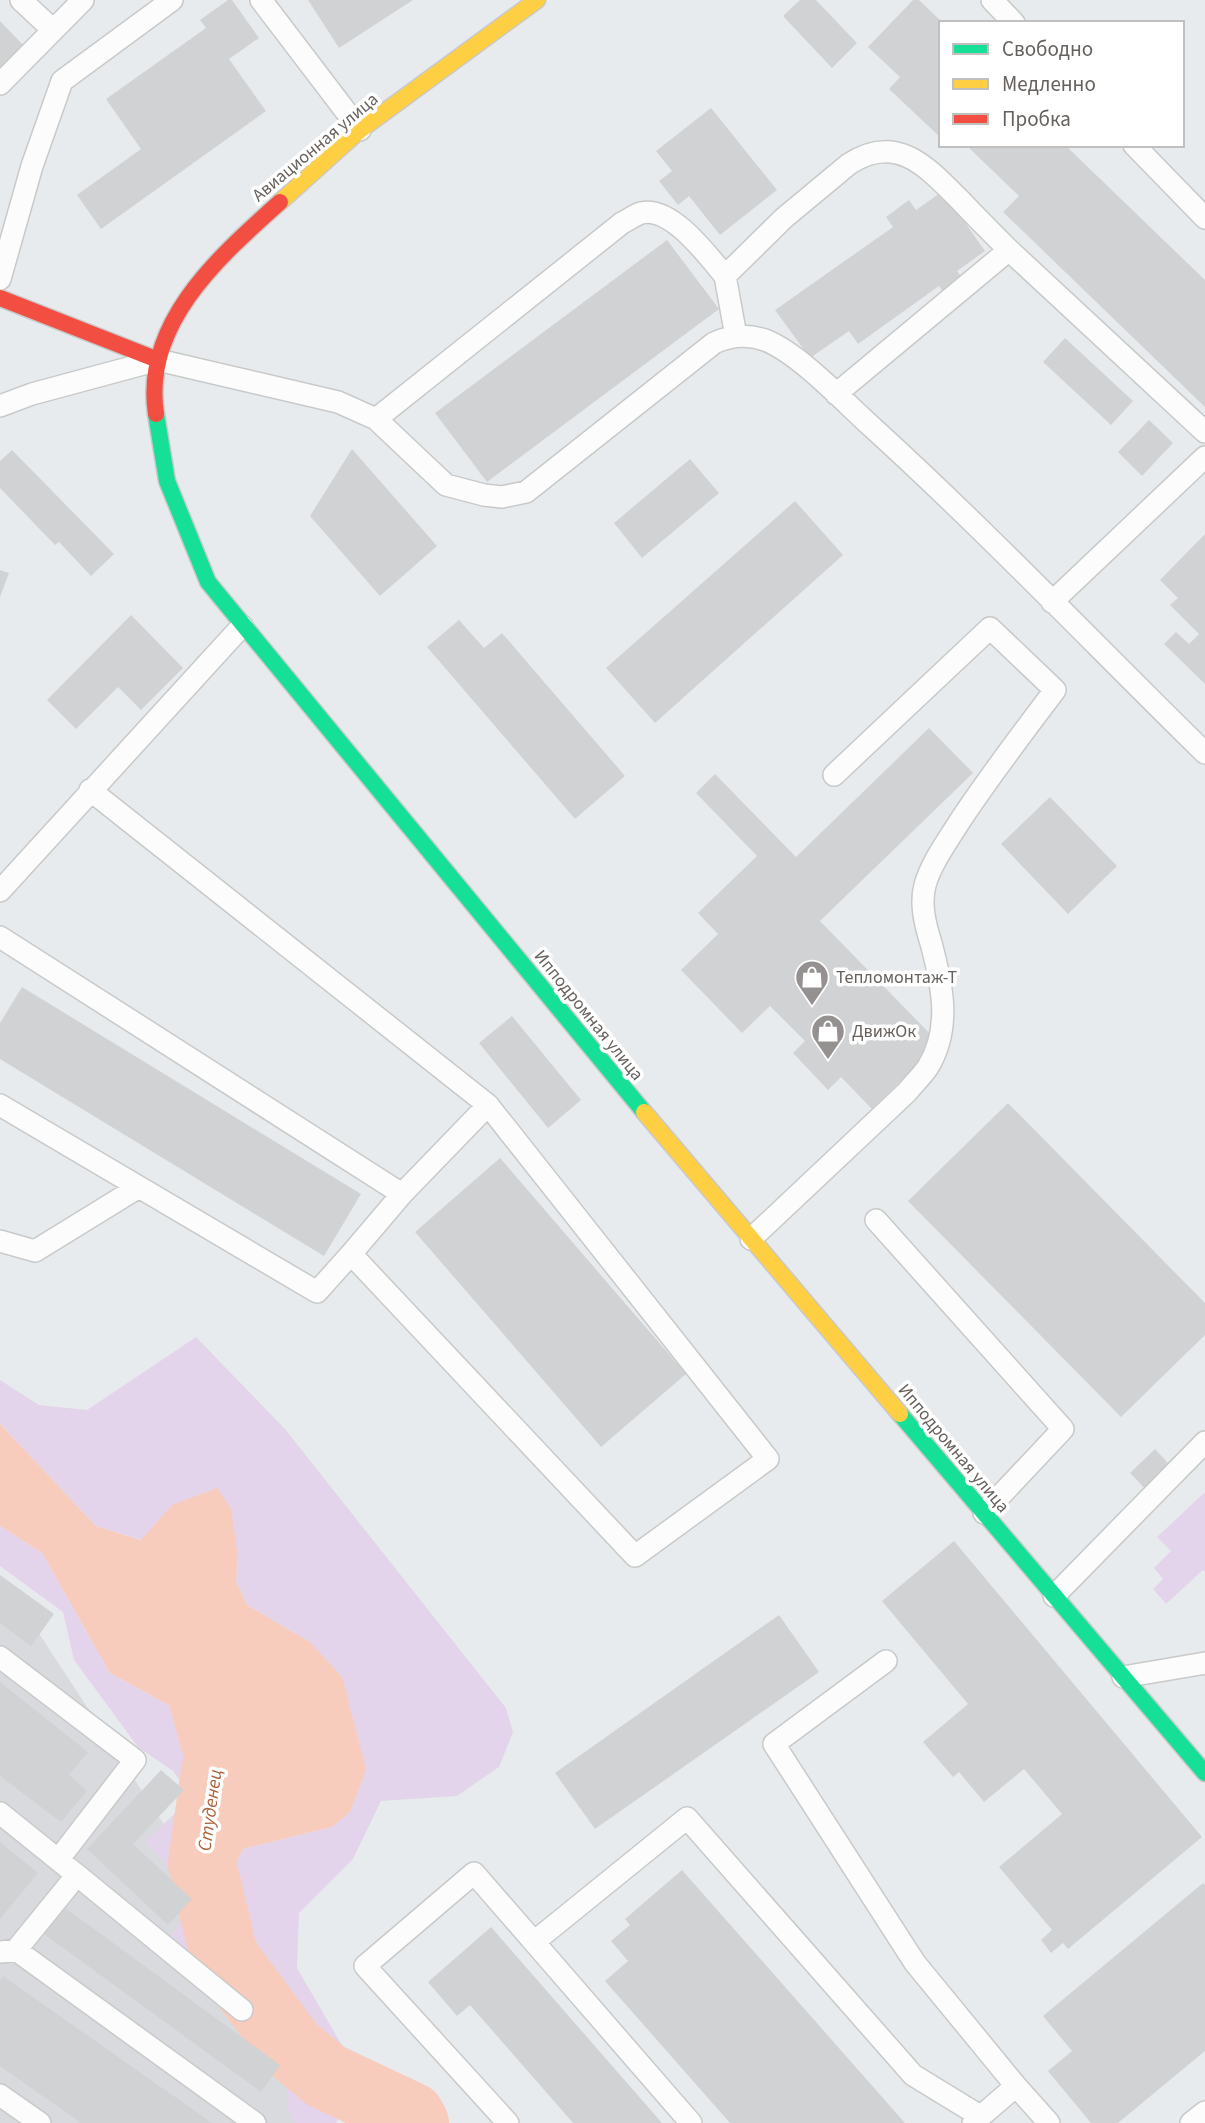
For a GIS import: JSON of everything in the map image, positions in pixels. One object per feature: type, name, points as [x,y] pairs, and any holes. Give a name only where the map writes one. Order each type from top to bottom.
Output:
[{"type":"main road","name":"Авиационная улица","points":[[158,360],[174,320],[196,285],[220,256],[360,130],[537,0]]},
{"type":"main road","points":[[0,298],[158,360]]},
{"type":"main road","name":"Ипподромная улица","points":[[158,360],[155,406],[167,481],[208,582],[751,1239],[1205,1773]]},
{"type":"lane","points":[[22,0],[53,30]]},
{"type":"lane","points":[[0,84],[83,0]]},
{"type":"lane","points":[[0,279],[32,166],[62,81],[172,0]]},
{"type":"lane","points":[[261,0],[360,130]]},
{"type":"lane","points":[[992,0],[1012,21]]},
{"type":"lane","points":[[1136,147],[1205,218]]},
{"type":"lane","points":[[725,276],[784,218],[849,164],[863,155],[879,151],[895,152],[928,168],[1009,250],[1205,432]]},
{"type":"lane","points":[[376,419],[622,223],[640,213],[662,215],[680,226],[725,276],[736,336]]},
{"type":"lane","points":[[836,394],[1009,250]]},
{"type":"lane","points":[[0,406],[33,394],[158,360],[338,402],[376,419],[446,485],[502,497],[526,492],[704,350],[724,338],[752,337],[773,345],[807,368],[924,474],[1205,753]]},
{"type":"lane","points":[[1052,603],[1205,457]]},
{"type":"lane","points":[[0,891],[242,626]]},
{"type":"lane","points":[[751,1239],[907,1092],[928,1067],[943,1024],[943,997],[940,975],[926,926],[923,905],[925,885],[941,853],[984,785],[1055,690],[990,628],[834,775]]},
{"type":"lane","points":[[90,790],[488,1105],[768,1459],[635,1556],[351,1254]]},
{"type":"lane","points":[[0,937],[402,1194]]},
{"type":"lane","points":[[0,1105],[317,1292],[402,1194],[488,1105]]},
{"type":"lane","points":[[0,1241],[35,1251],[139,1187]]},
{"type":"lane","points":[[876,1220],[1063,1429],[984,1513]]},
{"type":"lane","points":[[1054,1596],[1205,1442]]},
{"type":"lane","points":[[0,1657],[135,1760],[58,1860]]},
{"type":"lane","points":[[886,1661],[774,1744],[915,1963],[1049,2123]]},
{"type":"lane","points":[[1123,1676],[1205,1663]]},
{"type":"lane","points":[[0,1813],[242,2010]]},
{"type":"lane","points":[[534,1942],[687,1818],[913,2075],[977,2120],[1016,2086]]},
{"type":"lane","points":[[508,2123],[365,1966],[474,1873],[691,2123]]},
{"type":"lane","points":[[77,1875],[8,1951],[255,2123]]},
{"type":"lane","points":[[0,2095],[40,2123]]},
{"type":"lane","points":[[1191,2123],[1205,2112]]},
{"type":"shaded area","points":[[196,1337],[285,1429],[506,1708],[513,1732],[499,1767],[457,1796],[381,1801],[353,1859],[299,1913],[297,1968],[354,2066],[353,2091],[336,2123],[295,2123],[288,2108],[288,2070],[257,2017],[171,1936],[199,1900],[145,1842],[191,1798],[173,1771],[138,1747],[74,1660],[63,1612],[0,1566],[0,1526],[42,1553],[110,1673],[169,1705],[195,1794],[202,1862],[233,1869],[243,1849],[332,1827],[310,1642],[247,1605],[236,1581],[238,1557],[172,1505],[142,1540],[96,1526],[0,1424],[0,1380],[39,1405],[87,1410]]},
{"type":"shaded area","points":[[1205,1492],[1205,1572],[1203,1570],[1166,1604],[1153,1589],[1163,1579],[1154,1568],[1171,1551],[1157,1537]]},
{"type":"shaded area","points":[[0,1588],[17,1600],[167,1829],[327,2050],[313,2123],[0,2123]]},
{"type":"water","points":[[0,1424],[96,1526],[141,1540],[172,1505],[217,1488],[231,1509],[238,1557],[236,1581],[247,1605],[310,1642],[342,1677],[366,1769],[350,1812],[332,1827],[243,1849],[233,1869],[212,1875],[202,1863],[194,1794],[169,1705],[110,1673],[42,1553],[0,1526]]},
{"type":"building","points":[[228,0],[232,0],[259,38],[229,59],[266,111],[101,229],[77,195],[141,149],[106,99],[206,28],[200,20]]},
{"type":"building","points":[[308,0],[413,0],[339,48]]},
{"type":"building","points":[[800,0],[816,0],[857,43],[832,68],[783,16]]},
{"type":"building","points":[[913,0],[919,0],[941,21],[939,136],[889,89],[900,77],[868,47]]},
{"type":"building","points":[[0,21],[24,46],[0,70]]},
{"type":"building","points":[[711,108],[777,190],[720,235],[689,196],[678,205],[659,181],[672,171],[656,151]]},
{"type":"building","points":[[968,147],[1067,147],[1205,280],[1205,407],[1003,212],[1019,196]]},
{"type":"building","points":[[943,191],[985,251],[957,271],[964,281],[945,295],[939,286],[858,344],[849,331],[810,358],[775,310],[893,227],[886,217],[909,200],[916,210]]},
{"type":"building","points":[[667,240],[719,309],[487,482],[435,413]]},
{"type":"building","points":[[1065,338],[1133,401],[1111,425],[1043,362]]},
{"type":"building","points":[[1149,420],[1173,443],[1142,476],[1118,452]]},
{"type":"building","points":[[352,449],[437,546],[380,596],[310,516]]},
{"type":"building","points":[[12,450],[114,554],[91,576],[59,542],[55,545],[0,488],[0,461]]},
{"type":"building","points":[[690,459],[719,493],[642,558],[614,523]]},
{"type":"building","points":[[795,501],[843,555],[655,723],[606,668]]},
{"type":"building","points":[[1205,534],[1205,684],[1164,644],[1176,632],[1189,644],[1199,634],[1170,605],[1178,598],[1160,580]]},
{"type":"building","points":[[0,570],[9,573],[0,597]]},
{"type":"building","points":[[131,615],[183,668],[141,710],[118,687],[76,729],[47,700]]},
{"type":"building","points":[[459,620],[484,648],[502,633],[625,776],[575,819],[427,647]]},
{"type":"building","points":[[929,728],[973,773],[820,921],[939,1043],[872,1109],[841,1077],[828,1090],[793,1053],[805,1041],[770,1006],[742,1033],[681,970],[718,934],[698,913],[757,856],[696,793],[715,774],[796,857]]},
{"type":"building","points":[[1050,797],[1117,866],[1068,914],[1001,844]]},
{"type":"building","points":[[22,987],[361,1194],[324,1256],[0,1059],[0,1023]]},
{"type":"building","points":[[512,1016],[581,1100],[548,1128],[479,1043]]},
{"type":"building","points":[[1008,1103],[1205,1303],[1205,1335],[1121,1417],[908,1201]]},
{"type":"building","points":[[500,1158],[686,1374],[601,1447],[415,1232]]},
{"type":"building","points":[[1155,1449],[1179,1475],[1154,1498],[1130,1473]]},
{"type":"building","points":[[954,1541],[1202,1837],[1068,1949],[1063,1943],[1051,1953],[1041,1940],[1052,1930],[999,1867],[1062,1814],[1024,1769],[984,1802],[959,1772],[953,1777],[923,1742],[968,1704],[882,1601]]},
{"type":"building","points":[[0,1575],[54,1614],[31,1646],[0,1623]]},
{"type":"building","points":[[779,1615],[819,1672],[595,1829],[555,1773]]},
{"type":"building","points":[[0,1682],[88,1752],[69,1775],[87,1791],[61,1822],[0,1776]]},
{"type":"building","points":[[161,1770],[184,1790],[133,1844],[192,1899],[168,1925],[87,1849]]},
{"type":"building","points":[[0,1842],[38,1873],[0,1919]]},
{"type":"building","points":[[682,1870],[905,2123],[730,2123],[605,1981],[628,1961],[611,1941],[630,1925],[625,1919]]},
{"type":"building","points":[[1203,1883],[1205,2051],[1118,2123],[1091,2123],[1048,2071],[1072,2051],[1043,2016]]},
{"type":"building","points":[[64,1907],[280,2065],[261,2092],[44,1934]]},
{"type":"building","points":[[491,1927],[662,2123],[573,2123],[470,2005],[457,2016],[428,1982]]},
{"type":"building","points":[[3,1976],[212,2123],[81,2123],[0,2066],[0,1980]]},
{"type":"waterway","name":"Студенец","points":[[215,1771],[202,1863],[224,1956],[291,2047],[326,2076],[411,2116],[415,2123]]},
{"type":"traffic: fast","points":[[156,414],[167,481],[208,582],[644,1112]]},
{"type":"traffic: fast","points":[[900,1414],[1205,1773]]},
{"type":"traffic: slow","points":[[280,202],[360,130],[537,0]]},
{"type":"traffic: slow","points":[[644,1112],[900,1414]]},
{"type":"traffic: jam","points":[[156,414],[155,381],[161,350],[173,321],[190,294],[211,269],[280,202]]},
{"type":"traffic: jam","points":[[0,298],[158,360]]},
{"type":"place","name":"Тепломонтаж-Т","points":[[812,1007]]},
{"type":"place","name":"ДвижОк","points":[[828,1061]]}]
